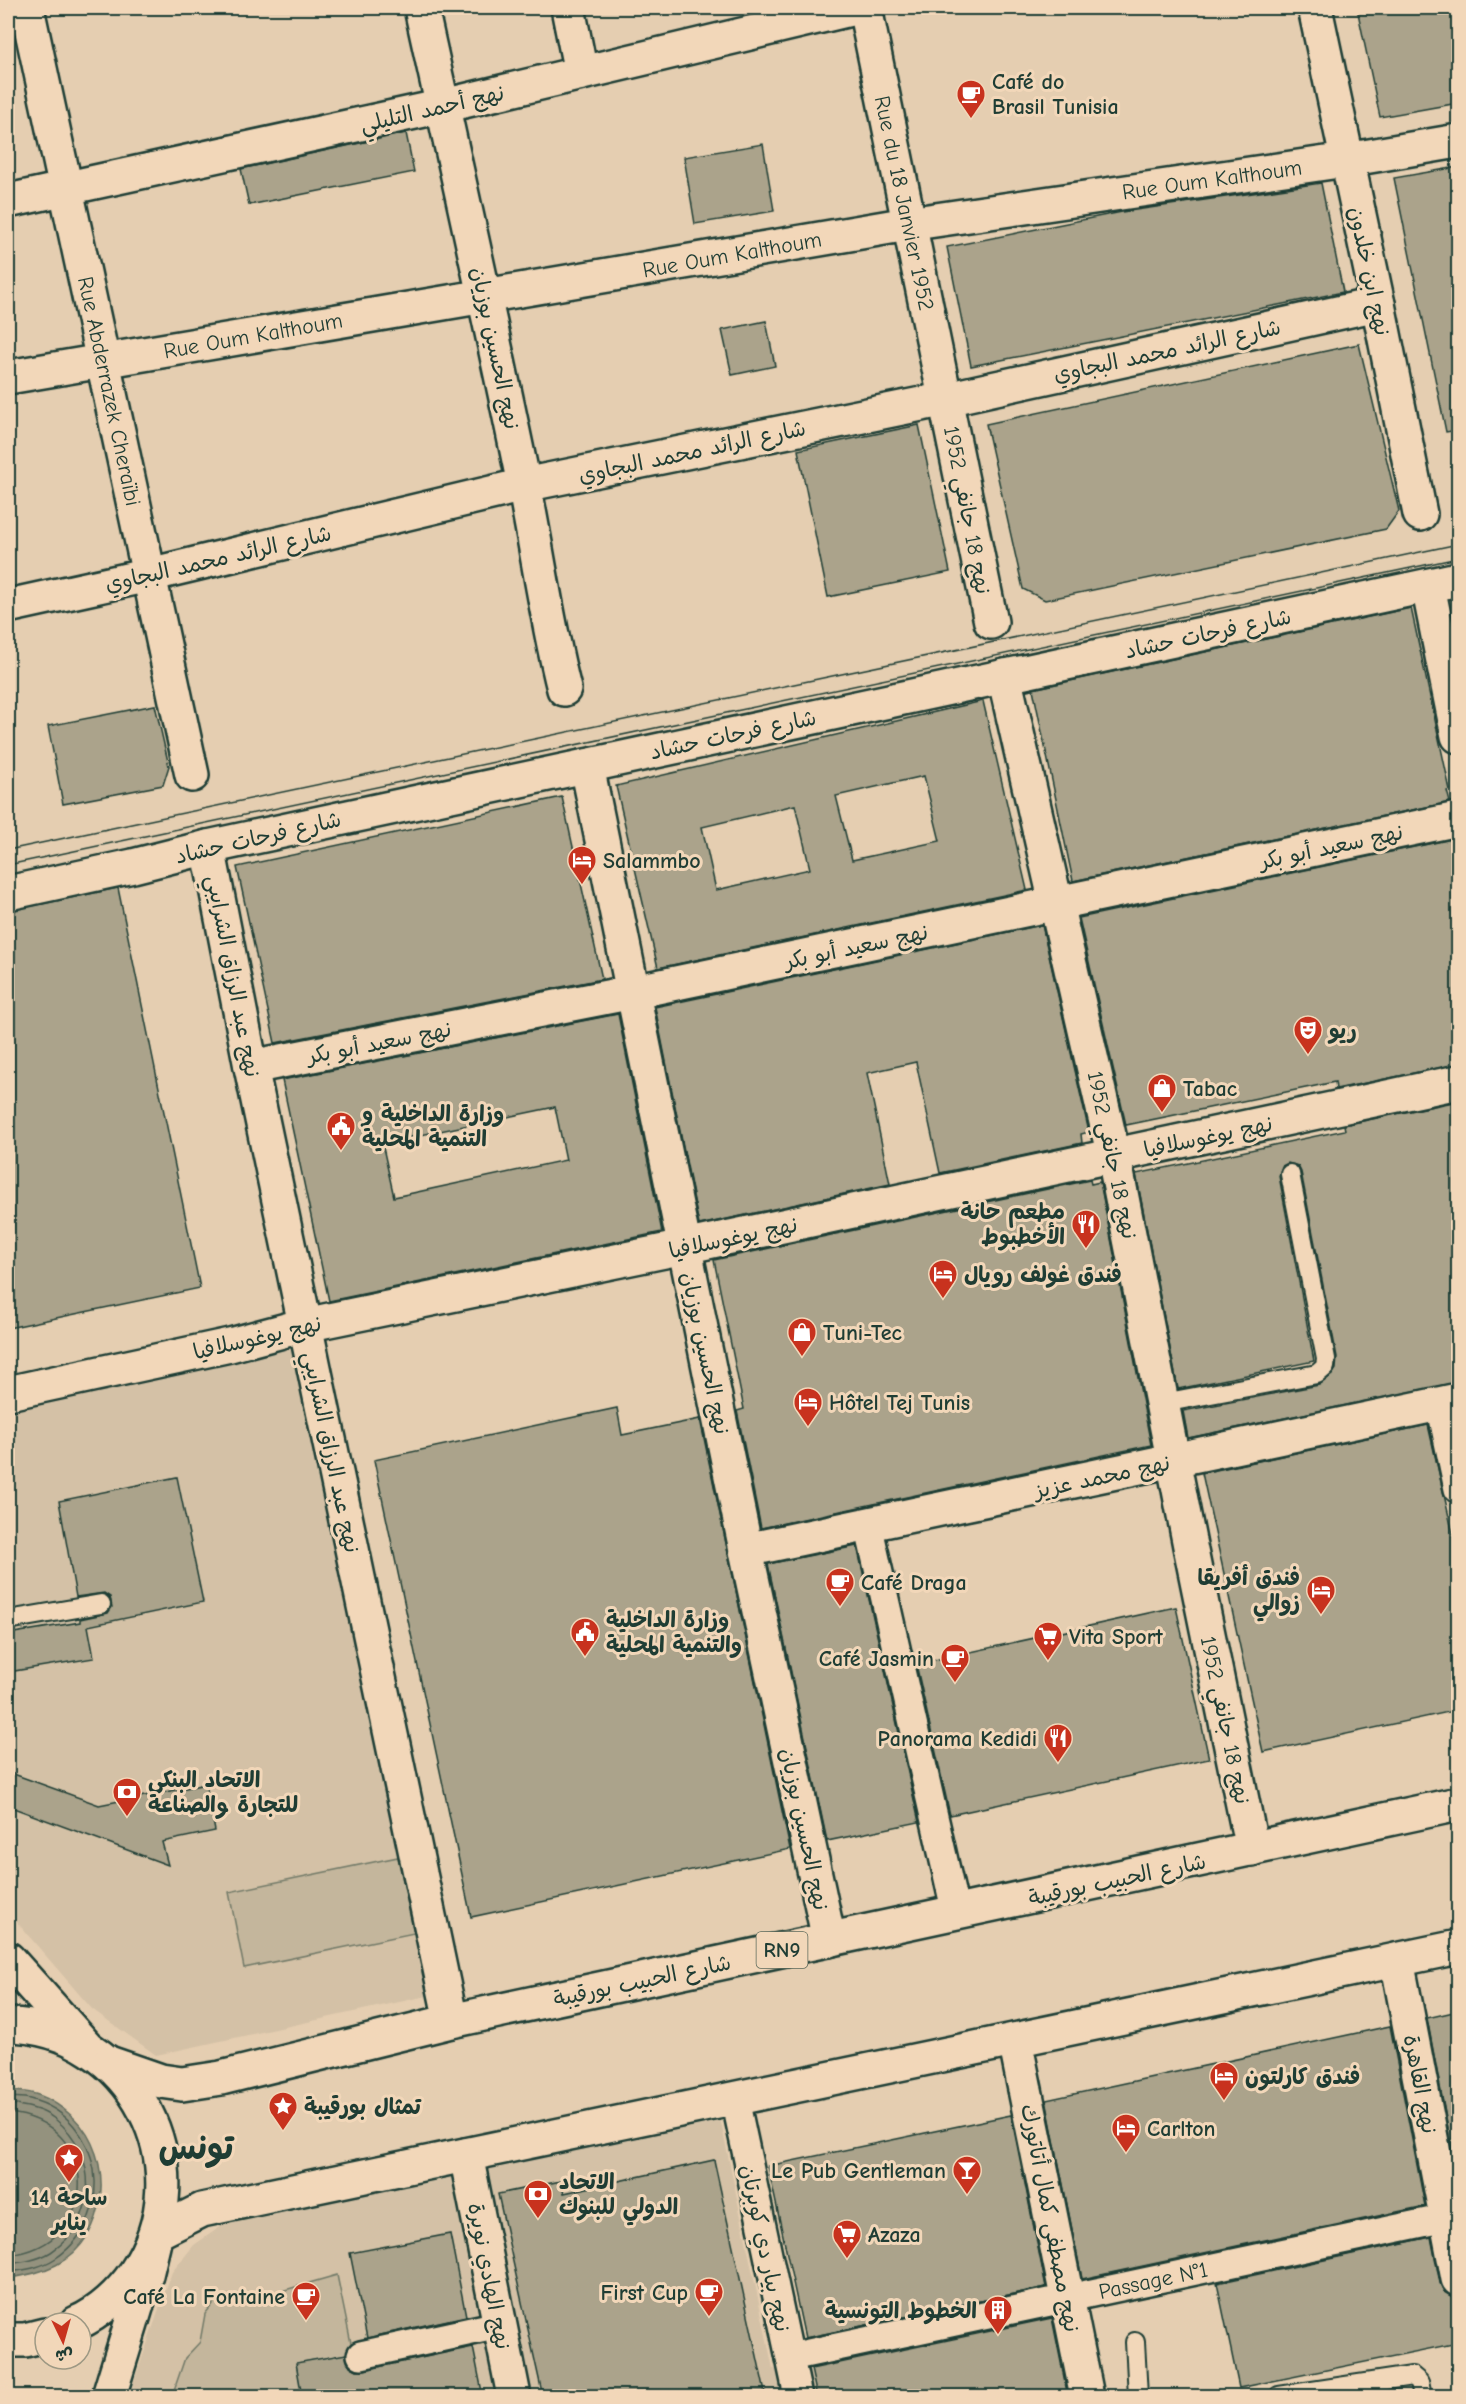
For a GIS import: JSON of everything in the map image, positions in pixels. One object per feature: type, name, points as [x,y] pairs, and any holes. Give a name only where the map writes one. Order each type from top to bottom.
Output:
[{"type":"street","name":"Rue Abderrazek Cheraïbi","points":[[27,8],[192,775]]},
{"type":"street","name":"نهج الحسين بوزيان","points":[[421,8],[525,485],[546,613],[564,689]]},
{"type":"street","points":[[568,8],[581,73]]},
{"type":"street","name":"نهج أحمد التليلي","points":[[8,201],[443,106],[855,8]]},
{"type":"street","name":"Rue du 18 Janvier 1952","points":[[865,8],[946,399]]},
{"type":"street","name":"نهج ابن خلدون","points":[[1317,18],[1420,514]]},
{"type":"street","name":"Rue Oum Kalthoum","points":[[8,377],[908,224],[1346,160],[1458,141]]},
{"type":"street","name":"شارع الرائد محمد البجاوي","points":[[8,606],[149,575],[525,485],[946,399],[1378,304]]},
{"type":"street","name":"نهج 18 جانفي 1952","points":[[946,399],[991,622]]},
{"type":"street","points":[[1443,582],[1458,736]]},
{"type":"street","name":"شارع فرحات حشاد","points":[[8,893],[208,847],[589,774],[1004,676],[1443,582]]},
{"type":"street","name":"نهج 18 جانفي 1952","points":[[1004,676],[1114,1156],[1252,1849]]},
{"type":"street","name":"نهج الحسين بوزيان","points":[[589,774],[746,1550],[829,1940]]},
{"type":"street","name":"نهج سعيد أبو بكر","points":[[251,1067],[633,992],[1458,819]]},
{"type":"street","name":"نهج عبد الرزاق الشرايبي","points":[[208,847],[251,1067],[451,2021]]},
{"type":"street","name":"نهج يوغوسلافيا","points":[[8,1393],[230,1345],[306,1325],[1458,1082]]},
{"type":"street","points":[[1449,1402],[1458,1489]]},
{"type":"street","name":"نهج محمد عزيز","points":[[746,1550],[1449,1402]]},
{"type":"street","points":[[868,1524],[956,1914]]},
{"type":"street","name":"شارع الحبيب بورقيبة","points":[[97,2054],[161,2081],[193,2083],[235,2075],[451,2021],[1458,1804]]},
{"type":"street","points":[[110,2397],[156,2233],[202,2210],[1458,1947]]},
{"type":"street","points":[[8,1959],[97,2054]]},
{"type":"street","name":"نهج القاهرة","points":[[1397,1960],[1458,2279]]},
{"type":"street","name":"RN9","points":[[8,2025],[25,2025],[56,2032],[97,2054],[123,2076],[154,2127],[162,2158],[161,2215],[156,2233],[144,2260],[127,2284],[106,2305],[93,2313]]},
{"type":"street","name":"نهج مصطفى كمال أتاتورك","points":[[1015,2040],[1087,2397]]},
{"type":"street","name":"نهج بيار دي كوبرتان","points":[[735,2099],[798,2397]]},
{"type":"street","name":"نهج الهادي نويرة","points":[[466,2155],[514,2397]]},
{"type":"street","name":"Passage N°1","points":[[790,2357],[1446,2218]]},
{"type":"street","points":[[361,2355],[499,2325]]},
{"type":"street","points":[[8,2340],[33,2338]]},
{"type":"lane","points":[[1163,1403],[1317,1374],[1325,1367],[1326,1359],[1290,1174]]},
{"type":"lane","points":[[8,1620],[101,1604]]},
{"type":"lane","points":[[1135,2342],[1138,2397]]},
{"type":"lane","points":[[1279,2397],[1412,2376],[1419,2382],[1422,2397]]},
{"type":"shaded area","points":[[293,1348],[427,1996],[156,2055],[92,2009],[8,1912],[8,1407]]},
{"type":"shaded area","points":[[398,1857],[414,1933],[244,1968],[229,1892]]},
{"type":"shaded area","points":[[720,2118],[773,2369],[1057,2310],[1074,2396],[129,2396],[172,2272],[194,2245],[223,2225]]},
{"type":"shaded area","points":[[337,2275],[353,2353],[297,2363],[302,2396],[172,2396],[185,2358],[200,2342],[205,2314],[217,2299],[234,2294],[278,2292]]},
{"type":"water","points":[[8,2091],[37,2094],[59,2106],[74,2118],[87,2135],[96,2154],[101,2175],[101,2196],[96,2217],[87,2236],[74,2252],[56,2265],[44,2270],[8,2278]]},
{"type":"building","points":[[1357,8],[1458,8],[1458,103],[1380,117]]},
{"type":"building","points":[[406,133],[414,172],[249,205],[241,169]]},
{"type":"building","points":[[763,144],[774,211],[695,224],[684,157]]},
{"type":"building","points":[[1458,167],[1458,430],[1446,432],[1394,178]]},
{"type":"building","points":[[1321,183],[1343,292],[971,366],[947,247],[1122,212]]},
{"type":"building","points":[[766,321],[775,366],[732,375],[722,330]]},
{"type":"building","points":[[1359,344],[1399,511],[1386,529],[1045,600],[1023,589],[986,424]]},
{"type":"building","points":[[919,425],[950,572],[828,597],[798,450]]},
{"type":"building","points":[[1411,608],[1450,790],[1447,791],[1450,802],[1073,881],[1033,689]]},
{"type":"building","points":[[983,701],[1027,890],[658,968],[616,786]],"holes":[[[924,776],[940,841],[852,860],[836,796]],[[795,805],[810,869],[716,890],[702,827]]]},
{"type":"building","points":[[155,705],[169,766],[163,785],[63,804],[48,726]]},
{"type":"building","points":[[562,797],[602,979],[275,1043],[237,867]]},
{"type":"building","points":[[1457,838],[1458,1064],[1336,1089],[1335,1082],[1126,1125],[1079,918]]},
{"type":"building","points":[[118,888],[200,1288],[8,1328],[8,911]]},
{"type":"building","points":[[1042,925],[1089,1132],[1081,1134],[1082,1143],[940,1173],[916,1062],[867,1073],[890,1184],[699,1225],[655,1007]]},
{"type":"building","name":"وزارة الداخلية و التنمية المحلية","points":[[618,1014],[662,1232],[329,1301],[282,1080]],"holes":[[[555,1107],[566,1160],[394,1197],[382,1143]]]},
{"type":"building","points":[[1458,1101],[1458,1382],[1188,1438],[1183,1411],[1319,1385],[1336,1369],[1337,1357],[1301,1172],[1298,1166],[1288,1163],[1282,1166],[1279,1176],[1314,1361],[1178,1389],[1136,1174],[1345,1130],[1344,1125]]},
{"type":"building","points":[[1090,1180],[1091,1184],[1100,1182],[1151,1445],[761,1528],[737,1411],[744,1409],[714,1260]]},
{"type":"building","name":"وزارة الداخلية والتنمية المحلية","points":[[617,1408],[622,1435],[700,1419],[790,1849],[471,1917],[374,1460]]},
{"type":"building","name":"فندق أفريقا زوالي","points":[[1428,1425],[1458,1556],[1458,1710],[1263,1752],[1202,1473]]},
{"type":"building","points":[[177,1477],[203,1602],[88,1626],[94,1658],[8,1672],[8,1634],[80,1622],[80,1619],[108,1613],[112,1607],[110,1597],[104,1593],[76,1597],[59,1501]]},
{"type":"building","points":[[857,1546],[919,1822],[827,1841],[768,1564]]},
{"type":"building","points":[[1176,1607],[1209,1759],[950,1815],[916,1664]]},
{"type":"building","name":"الاتحاد البنكي للتجارة والصناعة","points":[[8,1772],[99,1805],[206,1784],[215,1831],[162,1842],[168,1865],[8,1806]]},
{"type":"building","points":[[1458,2011],[1458,2182],[1427,2018]]},
{"type":"building","points":[[1390,2026],[1425,2206],[1082,2279],[1046,2100]]},
{"type":"building","points":[[1011,2115],[1046,2287],[805,2338],[768,2166]]},
{"type":"building","points":[[714,2160],[766,2397],[543,2397],[498,2194],[561,2181],[564,2193]]},
{"type":"building","points":[[450,2234],[466,2316],[367,2338],[350,2253]]},
{"type":"building","points":[[1431,2237],[1440,2283],[1444,2292],[1458,2297],[1458,2306],[1453,2306],[1458,2343],[1239,2388],[1217,2283]]},
{"type":"building","name":"الخطوط التونسية","points":[[1052,2318],[1068,2397],[817,2397],[811,2369]]},
{"type":"building","points":[[473,2347],[483,2397],[302,2397],[296,2363],[346,2354],[350,2366],[357,2370],[364,2370]]},
{"type":"tram line","points":[[8,850],[1458,544]]},
{"type":"tram line","points":[[8,865],[1458,558]]},
{"type":"place","name":"Café do Brasil Tunisia","points":[[971,120]]},
{"type":"place","name":"Salammbo","points":[[582,886]]},
{"type":"place","name":"ريو","points":[[1308,1056]]},
{"type":"place","name":"Tabac","points":[[1162,1114]]},
{"type":"place","name":"وزارة الداخلية و التنمية المحلية","points":[[341,1152]]},
{"type":"place","name":"مطعم حانة الأخطبوط","points":[[1086,1250]]},
{"type":"place","name":"فندق غولف رويال","points":[[943,1300]]},
{"type":"place","name":"Tuni-Tec","points":[[802,1358]]},
{"type":"place","name":"Hôtel Tej Tunis","points":[[808,1428]]},
{"type":"place","name":"Café Draga","points":[[840,1608]]},
{"type":"place","name":"فندق أفريقا زوالي","points":[[1321,1616]]},
{"type":"place","name":"وزارة الداخلية والتنمية المحلية","points":[[585,1658]]},
{"type":"place","name":"Vita Sport","points":[[1048,1662]]},
{"type":"place","name":"Café Jasmin","points":[[955,1684]]},
{"type":"place","name":"Panorama Kedidi","points":[[1058,1764]]},
{"type":"place","name":"الاتحاد البنكي للتجارة والصناعة","points":[[127,1818]]},
{"type":"place","name":"فندق كارلتون","points":[[1224,2102]]},
{"type":"place","name":"تمثال بورقيبة","points":[[283,2132]]},
{"type":"place","name":"Carlton","points":[[1126,2154]]},
{"type":"place","name":"ساحة 14 يناير","points":[[69,2184]]},
{"type":"place","name":"Le Pub Gentleman","points":[[967,2196]]},
{"type":"place","name":"الاتحاد الدولي للبنوك","points":[[538,2220]]},
{"type":"place","name":"Azaza","points":[[847,2260]]},
{"type":"place","name":"First Cup","points":[[709,2318]]},
{"type":"place","name":"Café La Fontaine","points":[[306,2322]]},
{"type":"place","name":"الخطوط التونسية","points":[[998,2336]]},
{"type":"district","name":"تونس","points":[[196,2147]]}]
